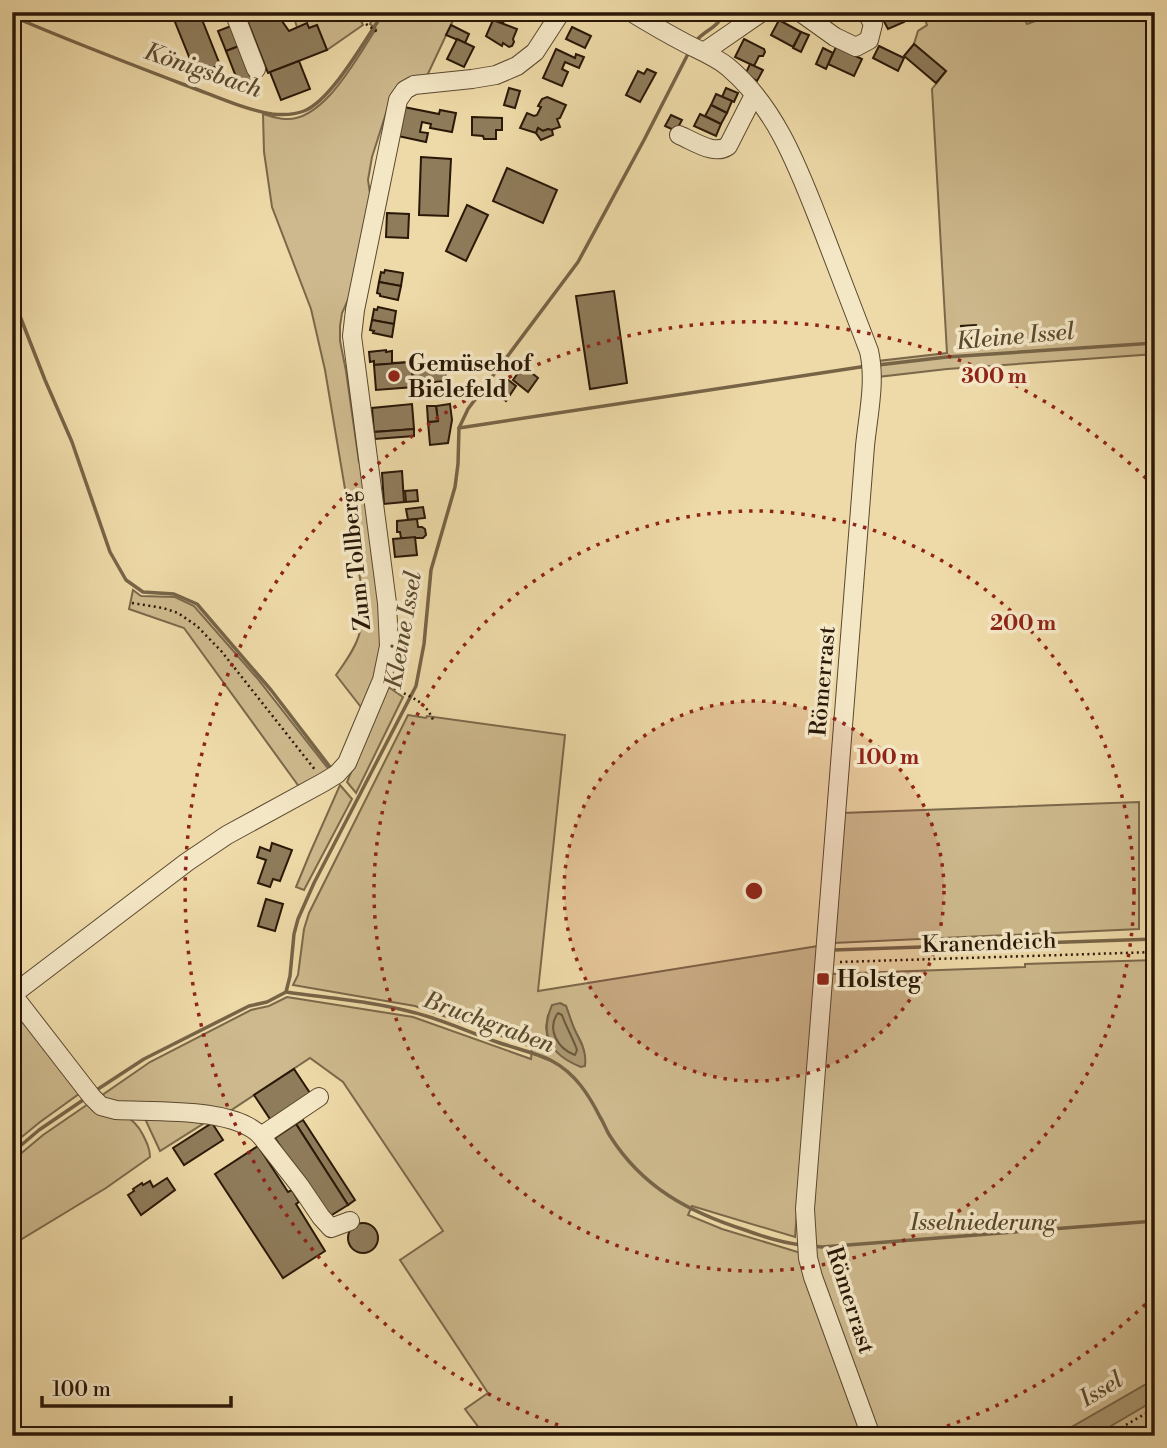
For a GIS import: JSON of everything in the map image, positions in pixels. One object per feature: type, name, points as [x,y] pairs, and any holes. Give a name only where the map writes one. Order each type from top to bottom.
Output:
[{"type":"street","points":[[233,12],[256,69]]},
{"type":"street","name":"Zum Tollberg","points":[[12,995],[197,855],[227,835],[324,782],[337,774],[347,763],[382,681],[389,646],[387,603],[352,337],[355,310],[398,100],[405,90],[414,85],[496,75],[517,66],[536,52],[561,12]]},
{"type":"street","name":"Römerrast","points":[[631,12],[727,66],[774,121],[796,163],[872,363],[805,1209],[808,1258],[813,1277],[871,1436]]},
{"type":"street","points":[[696,48],[762,12]]},
{"type":"street","points":[[800,12],[835,37],[856,47],[869,40],[873,24],[866,12]]},
{"type":"street","points":[[679,135],[714,150],[724,149],[754,95]]},
{"type":"street","points":[[12,995],[101,1106],[116,1110],[231,1119],[255,1130],[331,1228],[350,1221]]},
{"type":"street","points":[[261,1136],[318,1097]]},
{"type":"path","points":[[367,25],[379,33]]},
{"type":"path","points":[[132,603],[178,613],[197,626],[222,652],[324,782]]},
{"type":"path","points":[[405,694],[429,709],[434,722]]},
{"type":"path","name":"Kranendeich","points":[[824,963],[1155,952]]},
{"type":"path","points":[[1107,1436],[1155,1408]]},
{"type":"green space","points":[[296,12],[357,12],[363,25],[327,50],[317,25],[309,28],[297,27],[294,18]]},
{"type":"green space","points":[[376,12],[457,12],[426,78],[389,104],[372,157],[368,180],[371,200],[352,291],[342,313],[340,326],[359,462],[363,467],[384,651],[364,711],[336,675],[352,652],[360,632],[361,584],[325,370],[311,309],[272,207],[264,152],[263,114],[282,119],[299,117],[326,99],[349,71],[376,29],[370,24]]},
{"type":"green space","points":[[922,12],[1021,12],[1027,24],[1055,12],[1155,12],[1155,303],[1146,339],[1155,339],[1155,354],[947,369],[877,377],[878,361],[947,353],[932,89],[946,71],[914,44],[918,31],[927,25]]},
{"type":"green space","points":[[133,590],[141,596],[175,597],[194,606],[257,678],[330,771],[300,788],[184,628],[129,609]]},
{"type":"green space","points":[[387,686],[403,697],[356,793],[347,782]]},
{"type":"green space","points":[[408,715],[427,716],[565,735],[538,991],[818,946],[795,1237],[692,1206],[688,1215],[722,1229],[801,1253],[866,1436],[485,1436],[465,1409],[488,1393],[400,1260],[443,1231],[343,1082],[310,1058],[224,1115],[127,1108],[98,1098],[150,1062],[251,1010],[269,1006],[287,997],[413,1017],[531,1059],[532,1047],[415,1006],[293,985],[298,975],[304,929],[309,913]],"holes":[[[566,1006],[582,1045],[584,1056],[548,1041],[548,1015]]]},
{"type":"green space","points":[[340,785],[352,799],[304,890],[296,887],[310,853]]},
{"type":"green space","points":[[1139,802],[1139,929],[834,943],[842,813]]},
{"type":"green space","name":"Isselniederung","points":[[1155,960],[1155,1436],[876,1436],[811,1252],[829,974]]},
{"type":"green space","points":[[12,1008],[83,1091],[12,1145]]},
{"type":"green space","points":[[91,1102],[121,1113],[134,1122],[146,1141],[150,1157],[106,1188],[12,1245],[12,1161],[43,1135]]},
{"type":"green space","points":[[147,1117],[209,1120],[160,1151],[146,1121]]},
{"type":"water","points":[[560,1003],[566,1006],[582,1046],[585,1066],[581,1067],[562,1057],[550,1043],[548,1016],[552,1005]]},
{"type":"water","points":[[1155,1379],[1155,1400],[1094,1436],[1056,1436]]},
{"type":"building","points":[[171,12],[199,12],[220,65],[196,74]]},
{"type":"building","points":[[244,12],[278,12],[289,31],[307,23],[309,28],[317,25],[327,50],[268,73]]},
{"type":"building","points":[[489,12],[507,15],[503,23],[487,17]]},
{"type":"building","points":[[879,12],[899,12],[904,22],[888,29]]},
{"type":"building","points":[[493,20],[517,29],[512,46],[503,43],[502,46],[486,36]]},
{"type":"building","points":[[779,20],[801,32],[793,47],[771,35]]},
{"type":"building","points":[[451,25],[469,34],[465,43],[446,35]]},
{"type":"building","points":[[231,26],[239,46],[226,51],[218,31]]},
{"type":"building","points":[[572,27],[591,36],[585,48],[566,39]]},
{"type":"building","points":[[801,32],[809,35],[801,52],[793,48]]},
{"type":"building","points":[[457,39],[474,47],[464,67],[447,59]]},
{"type":"building","points":[[744,39],[764,49],[763,56],[759,56],[754,66],[735,57]]},
{"type":"building","points":[[914,44],[946,71],[936,83],[904,56]]},
{"type":"building","points":[[239,46],[253,82],[240,87],[226,51]]},
{"type":"building","points":[[879,46],[904,58],[898,71],[873,58]]},
{"type":"building","points":[[836,47],[862,59],[854,76],[828,64]]},
{"type":"building","points":[[823,48],[833,53],[826,69],[816,64]]},
{"type":"building","points":[[556,49],[575,58],[576,54],[584,57],[579,68],[565,62],[562,69],[568,72],[562,86],[543,78]]},
{"type":"building","points":[[299,61],[310,89],[281,100],[270,72]]},
{"type":"building","points":[[750,64],[763,70],[757,81],[745,75]]},
{"type":"building","points":[[647,69],[656,73],[640,102],[626,95],[638,71],[644,74]]},
{"type":"building","points":[[509,88],[520,91],[515,108],[504,105]]},
{"type":"building","points":[[726,88],[738,93],[734,102],[722,97]]},
{"type":"building","points":[[716,94],[732,101],[727,113],[711,105]]},
{"type":"building","points":[[547,97],[566,105],[557,119],[560,127],[543,131],[538,128],[536,133],[520,128],[527,113],[537,115],[541,107],[538,106],[542,99]]},
{"type":"building","points":[[711,105],[727,113],[721,124],[705,116]]},
{"type":"building","points":[[404,107],[439,114],[440,110],[456,113],[452,132],[430,128],[431,124],[422,122],[420,132],[428,133],[426,142],[398,136]]},
{"type":"building","points":[[700,114],[721,124],[716,136],[694,126]]},
{"type":"building","points":[[671,115],[682,120],[676,131],[665,126]]},
{"type":"building","points":[[472,117],[502,118],[502,130],[496,130],[496,139],[472,135]]},
{"type":"building","points":[[538,128],[543,131],[552,130],[553,135],[541,140],[536,133]]},
{"type":"building","points":[[421,157],[451,159],[448,216],[419,215]]},
{"type":"building","points":[[507,168],[557,190],[543,223],[493,201]]},
{"type":"building","points":[[467,205],[488,215],[466,261],[446,251]]},
{"type":"building","points":[[387,213],[409,214],[408,238],[386,237]]},
{"type":"building","points":[[385,270],[403,273],[401,286],[379,282],[381,272],[384,273]]},
{"type":"building","points":[[379,282],[401,286],[398,300],[380,296],[377,293]]},
{"type":"building","points":[[614,291],[627,383],[590,389],[576,296]]},
{"type":"building","points":[[378,307],[396,311],[394,324],[372,320],[374,309],[377,310]]},
{"type":"building","points":[[372,320],[394,324],[392,337],[373,333],[374,331],[370,330]]},
{"type":"building","points":[[976,325],[977,338],[962,339],[961,326]]},
{"type":"building","points":[[392,351],[392,363],[411,362],[374,365],[374,361],[370,362],[369,352]]},
{"type":"building","name":"Gemüsehof Bielefeld","points":[[411,362],[414,387],[376,390],[374,365]]},
{"type":"building","points":[[445,362],[446,381],[413,382],[412,365]]},
{"type":"building","points":[[523,366],[538,378],[528,392],[513,380]]},
{"type":"building","points":[[507,379],[516,386],[506,401],[497,394]]},
{"type":"building","points":[[412,404],[414,429],[374,432],[372,408]]},
{"type":"building","points":[[450,404],[452,420],[448,443],[430,445],[428,422],[438,421],[436,406]]},
{"type":"building","points":[[427,406],[436,406],[438,421],[428,422]]},
{"type":"building","points":[[414,429],[414,436],[375,439],[374,432]]},
{"type":"building","points":[[402,471],[404,502],[384,504],[382,473]]},
{"type":"building","points":[[417,490],[418,501],[406,502],[405,491]]},
{"type":"building","points":[[423,507],[425,518],[408,520],[406,509]]},
{"type":"building","points":[[417,519],[418,527],[425,529],[426,535],[423,538],[401,538],[400,532],[397,532],[397,521]]},
{"type":"building","points":[[415,537],[417,555],[395,557],[393,539]]},
{"type":"building","points":[[272,843],[292,850],[280,881],[273,879],[270,887],[258,883],[266,860],[257,857],[260,847],[270,851]]},
{"type":"building","points":[[266,899],[283,904],[275,931],[258,926]]},
{"type":"building","points":[[294,1069],[312,1096],[272,1122],[254,1095]]},
{"type":"building","points":[[303,1120],[355,1200],[348,1205],[296,1124]]},
{"type":"building","points":[[212,1123],[223,1140],[184,1165],[173,1148]]},
{"type":"building","points":[[296,1124],[348,1205],[327,1218],[275,1138]]},
{"type":"building","points":[[258,1146],[288,1192],[292,1190],[299,1202],[296,1204],[325,1251],[283,1278],[215,1174]]},
{"type":"building","points":[[167,1178],[175,1190],[141,1215],[128,1195],[142,1183],[143,1185],[150,1181],[153,1187]]},
{"type":"building","points":[[363,1223],[374,1227],[378,1238],[374,1249],[363,1253],[352,1249],[348,1238],[352,1227]]},
{"type":"waterway","name":"Königsbach","points":[[12,19],[21,20],[239,105],[284,115],[304,111],[326,95],[384,12]]},
{"type":"waterway","points":[[695,42],[719,22],[724,12]]},
{"type":"waterway","points":[[459,428],[468,409],[578,262],[689,52]]},
{"type":"waterway","points":[[12,280],[16,306],[72,442],[110,552],[126,580],[143,592],[174,594],[197,604],[271,690],[330,767]]},
{"type":"waterway","name":"Kleine Issel","points":[[878,365],[947,357],[1155,343]]},
{"type":"waterway","name":"Kleine Issel","points":[[95,1091],[144,1059],[249,1006],[267,1002],[286,992],[298,919],[416,686],[424,644],[431,570],[455,487],[459,428],[867,366]]},
{"type":"waterway","points":[[833,950],[1155,939]]},
{"type":"waterway","name":"Bruchgraben","points":[[286,992],[397,1008],[552,1061],[580,1085],[623,1154],[652,1184],[686,1206],[724,1223],[787,1243],[802,1245]]},
{"type":"waterway","name":"Kleine Issel","points":[[12,1153],[39,1130],[86,1098]]},
{"type":"waterway","name":"Bruchgraben","points":[[813,1246],[1155,1221]]},
{"type":"place","name":"Gemüsehof Bielefeld","points":[[394,376]]},
{"type":"place","name":"Holsteg","points":[[823,979]]},
{"type":"water label","name":"Issel","points":[[1101,1389]]}]
